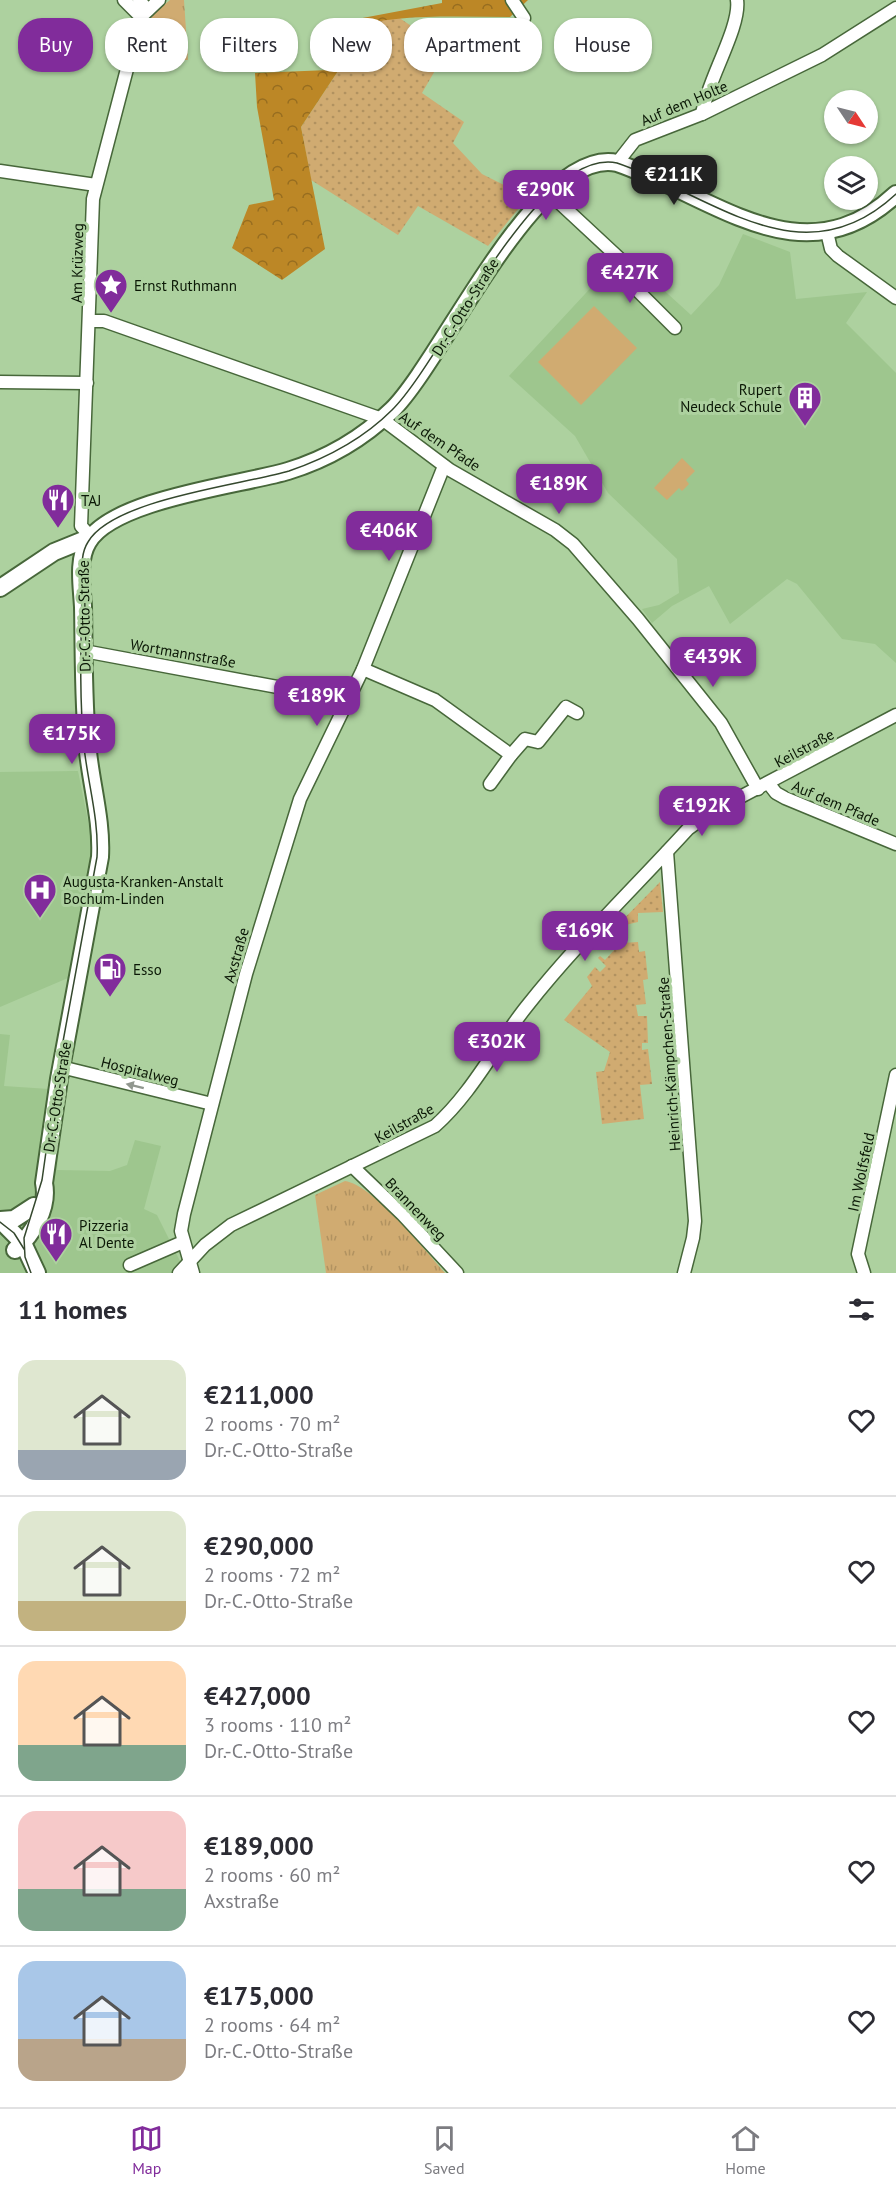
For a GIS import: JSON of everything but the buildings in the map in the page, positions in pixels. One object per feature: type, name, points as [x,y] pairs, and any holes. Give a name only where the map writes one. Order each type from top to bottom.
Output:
[{"type":"street","points":[[124,0],[145,13]]},
{"type":"street","points":[[139,0],[145,13]]},
{"type":"street","points":[[145,13],[159,0]]},
{"type":"street","points":[[512,0],[524,18]]},
{"type":"street","points":[[702,114],[705,96],[734,21],[737,0]]},
{"type":"street","name":"Auf dem Holte","points":[[617,163],[635,140],[702,114],[827,53],[894,8]]},
{"type":"street","name":"Am Krüzweg","points":[[91,537],[81,526],[93,199],[145,13]]},
{"type":"street","name":"Dr.-C.-Otto-Straße","points":[[19,1244],[34,1228],[47,1196],[44,1183],[61,1067],[101,841],[87,736],[84,651],[82,558],[91,537],[97,530],[118,518],[154,504],[272,475],[318,460],[352,442],[382,419],[415,385],[494,261],[549,193],[585,165],[604,161],[617,163],[757,224],[787,232],[827,232],[861,220],[896,194]]},
{"type":"street","points":[[0,171],[96,185]]},
{"type":"street","points":[[549,193],[621,260],[635,288],[675,327]]},
{"type":"street","points":[[827,232],[831,249],[838,256],[896,298]]},
{"type":"street","name":"Auf dem Pfade","points":[[90,321],[104,321],[382,419],[444,466],[534,517],[573,544],[638,619],[721,723],[764,786],[785,798],[896,844]]},
{"type":"street","points":[[0,382],[87,383]]},
{"type":"street","name":"Axstraße","points":[[190,1268],[181,1231],[184,1214],[246,974],[300,799],[363,669],[444,466]]},
{"type":"street","points":[[0,588],[54,552],[91,537]]},
{"type":"street","name":"Wortmannstraße","points":[[84,651],[347,700]]},
{"type":"street","points":[[363,669],[435,700],[511,754]]},
{"type":"street","points":[[490,784],[511,754],[525,739],[538,742],[566,707],[577,713]]},
{"type":"street","name":"Keilstraße","points":[[179,1273],[190,1268],[231,1225],[435,1126],[457,1107],[506,1034],[540,989],[694,823],[896,715]]},
{"type":"street","name":"Heinrich-Kämpchen-Straße","points":[[667,852],[695,1221],[684,1273]]},
{"type":"street","name":"Hospitalweg","points":[[61,1067],[212,1104]]},
{"type":"street","name":"Im Wolfsfeld","points":[[864,1273],[858,1254],[896,1076]]},
{"type":"street","name":"Brannenweg","points":[[352,1166],[402,1214],[457,1273]]},
{"type":"street","name":"Dr.-C.-Otto-Straße","points":[[19,1244],[38,1192],[44,1183]]},
{"type":"street","points":[[0,1220],[14,1219],[33,1206]]},
{"type":"street","points":[[0,1220],[19,1244],[37,1273]]},
{"type":"street","points":[[0,1233],[19,1244],[25,1273]]},
{"type":"street","points":[[129,1265],[183,1242]]},
{"type":"shaded area","points":[[743,234],[790,252],[796,299],[867,292],[846,323],[896,373],[896,663],[875,644],[842,639],[797,584],[787,579],[730,624],[709,586],[672,606],[652,623],[642,609],[659,605],[679,593],[677,559],[608,493],[575,436],[509,376],[623,253],[691,315],[719,285]]},
{"type":"shaded area","name":"Augusta-Kranken-Anstalt Bochum-Linden","points":[[78,771],[91,836],[90,860],[68,978],[0,1007],[0,772]]},
{"type":"shaded area","points":[[0,1034],[10,1035],[4,1086],[64,1090],[57,1170],[110,1171],[127,1165],[135,1140],[161,1146],[144,1209],[157,1215],[186,1273],[0,1273]]},
{"type":"green space","points":[[170,0],[184,0],[185,18],[151,18]]},
{"type":"green space","points":[[442,0],[528,0],[510,17],[362,18],[442,3]]},
{"type":"green space","points":[[398,17],[404,21],[404,72],[434,72],[422,93],[464,122],[453,143],[482,174],[528,197],[488,246],[418,206],[398,235],[311,180],[301,127],[337,72],[392,72],[392,18],[389,18]]},
{"type":"green space","points":[[337,72],[301,127],[325,249],[282,280],[232,248],[249,205],[274,200],[257,107],[255,73]]},
{"type":"green space","points":[[594,306],[637,348],[581,405],[538,362]]},
{"type":"green space","points":[[682,458],[695,471],[686,480],[689,484],[682,491],[679,488],[667,500],[654,488]]},
{"type":"green space","points":[[660,882],[663,912],[638,913],[638,922],[621,926],[622,943],[638,942],[639,952],[645,951],[648,979],[643,980],[646,1004],[636,1005],[638,1016],[647,1016],[648,1043],[642,1043],[642,1050],[648,1049],[652,1084],[640,1085],[644,1119],[602,1124],[596,1072],[604,1071],[610,1052],[564,1020],[592,986],[587,977],[595,967],[600,972],[606,966],[598,958],[600,956],[605,960],[616,948],[605,938]]},
{"type":"green space","points":[[345,1181],[357,1185],[384,1206],[445,1273],[326,1273],[315,1195]]},
{"type":"tram line","points":[[31,1273],[25,1257],[24,1238],[42,1180],[57,1074],[97,857],[95,815],[84,747],[81,708],[82,565],[83,553],[88,542],[102,527],[150,504],[289,471],[331,454],[369,430],[392,410],[413,384],[494,261],[524,220],[555,187],[586,167],[617,163],[757,224],[791,231],[826,231],[861,219],[896,194]]},
{"type":"tram line","points":[[0,1222],[14,1233],[24,1249]]},
{"type":"place","name":"Ernst Ruthmann","points":[[111,314]]},
{"type":"place","name":"Rupert Neudeck Schule","points":[[805,427]]},
{"type":"place","name":"TAJ","points":[[58,529]]},
{"type":"place","name":"Augusta-Kranken-Anstalt Bochum-Linden","points":[[40,919]]},
{"type":"place","name":"Esso","points":[[110,998]]},
{"type":"place","name":"Pizzeria Al Dente","points":[[56,1263]]}]
